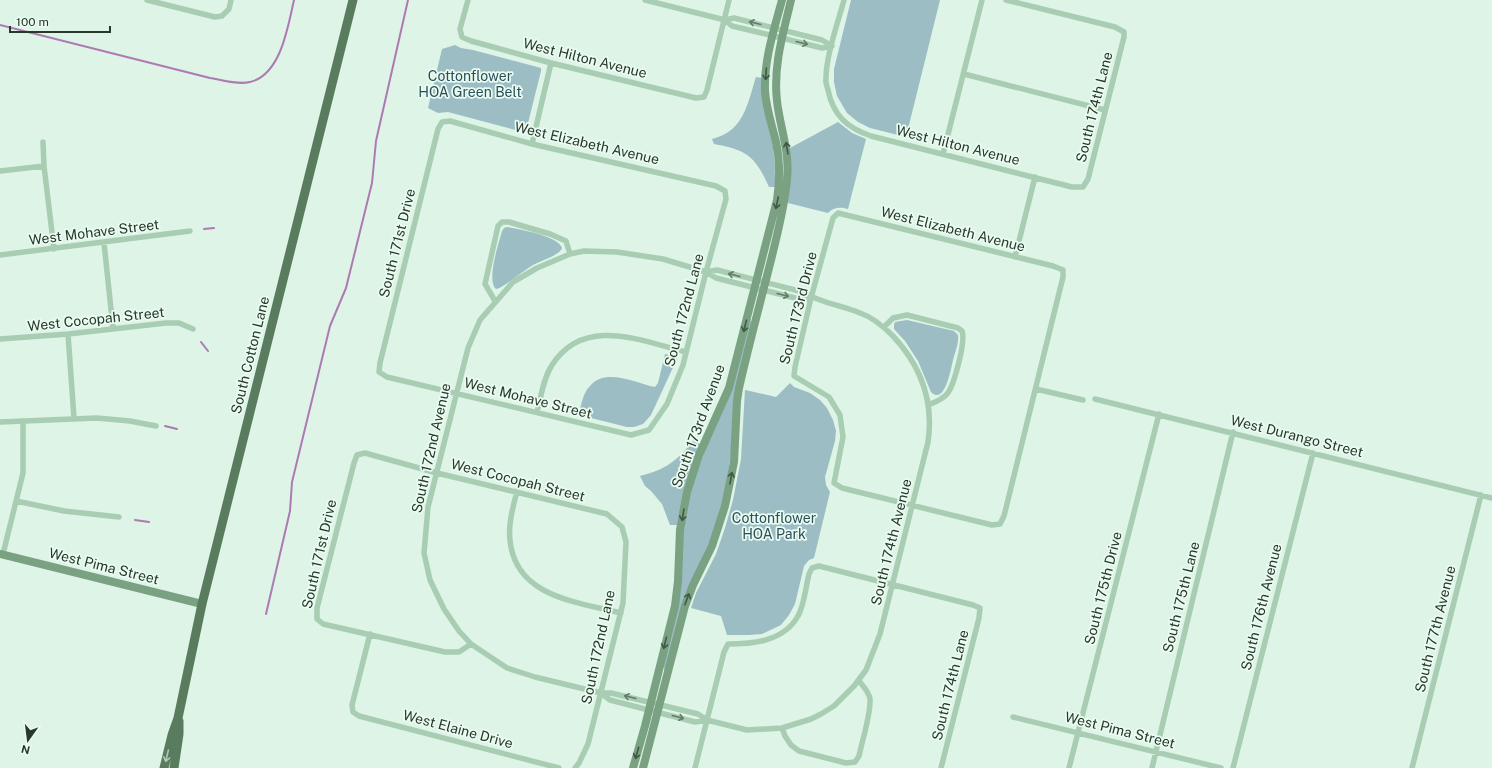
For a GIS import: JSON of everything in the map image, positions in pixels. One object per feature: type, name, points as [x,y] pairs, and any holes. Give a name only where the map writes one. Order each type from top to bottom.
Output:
[{"type":"main road","name":"South Cotton Lane","points":[[164,768],[178,718],[202,604],[353,0]]},
{"type":"main road","name":"South Cotton Lane","points":[[174,768],[179,734],[178,718]]},
{"type":"street","points":[[147,0],[215,17],[222,16],[229,9],[231,0]]},
{"type":"street","name":"West Hilton Avenue","points":[[468,0],[460,29],[462,37],[471,41],[551,63],[696,98],[704,97],[707,90],[725,20]]},
{"type":"street","points":[[645,0],[725,20],[732,26],[783,34],[822,48],[832,46],[844,0]]},
{"type":"street","points":[[725,20],[729,0]]},
{"type":"street","name":"South 173rd Avenue","points":[[633,768],[676,598],[680,530],[687,492],[699,455],[729,388],[776,205],[779,188],[778,155],[765,91],[767,61],[782,0]]},
{"type":"street","name":"South 173rd Avenue","points":[[644,768],[658,708],[687,599],[712,546],[725,506],[734,462],[738,394],[782,212],[788,178],[787,148],[778,112],[776,91],[777,59],[791,0]]},
{"type":"street","points":[[943,154],[982,0]]},
{"type":"street","name":"South 174th Lane","points":[[1006,0],[1116,27],[1124,32],[1124,38],[1088,178],[1083,187]]},
{"type":"street","name":"West Hilton Avenue","points":[[832,46],[825,79],[829,97],[835,110],[845,123],[858,132],[1035,177],[1072,186],[1083,187]]},
{"type":"street","points":[[532,144],[551,63]]},
{"type":"street","points":[[964,74],[1105,110]]},
{"type":"street","name":"West Elizabeth Avenue","points":[[442,122],[450,121],[532,144],[716,186],[725,191]]},
{"type":"street","name":"South 171st Drive","points":[[379,372],[438,130],[442,122]]},
{"type":"street","points":[[43,142],[44,166],[54,249]]},
{"type":"street","points":[[0,171],[44,166]]},
{"type":"street","points":[[1015,257],[1035,177]]},
{"type":"street","name":"South 172nd Lane","points":[[649,430],[667,404],[683,365],[726,199],[725,191]]},
{"type":"street","name":"West Elizabeth Avenue","points":[[838,213],[1053,266],[1063,270],[1063,277],[1036,389]]},
{"type":"street","name":"South 173rd Drive","points":[[838,213],[833,218],[811,298],[794,376],[829,397],[840,416],[843,438],[834,483],[842,488],[913,505]]},
{"type":"street","points":[[495,301],[485,284],[498,226],[502,222],[550,234],[566,240],[570,254],[584,251],[616,252],[663,260],[706,272],[717,270],[755,284],[803,292],[811,298],[862,313],[884,327],[893,318],[906,315],[958,328],[962,331],[963,340],[951,386],[943,398],[928,405]]},
{"type":"street","name":"West Mohave Street","points":[[0,255],[190,231]]},
{"type":"street","points":[[104,243],[113,328]]},
{"type":"street","name":"South 172nd Avenue","points":[[471,644],[459,631],[444,609],[430,580],[424,553],[428,507],[456,392],[471,341],[480,320],[495,301],[513,282],[537,268],[570,254]]},
{"type":"street","name":"West Cocopah Street","points":[[0,339],[179,323],[193,329]]},
{"type":"street","name":"South 174th Avenue","points":[[782,728],[822,714],[834,706],[859,680],[874,654],[893,585],[928,442],[930,420],[928,405],[920,375],[901,344],[884,327]]},
{"type":"street","points":[[68,334],[74,418]]},
{"type":"street","points":[[537,412],[543,387],[551,366],[558,356],[568,347],[582,340],[606,334],[686,352]]},
{"type":"street","name":"West Mohave Street","points":[[379,372],[387,377],[456,392],[631,435],[649,430]]},
{"type":"street","points":[[913,505],[992,525],[1000,524],[1004,516],[1036,389],[1083,400]]},
{"type":"street","name":"West Durango Street","points":[[1095,399],[1234,432],[1492,498]]},
{"type":"street","name":"South 175th Drive","points":[[1069,768],[1159,414]]},
{"type":"street","points":[[0,422],[105,418],[156,426]]},
{"type":"street","points":[[2,554],[24,464],[23,421]]},
{"type":"street","name":"South 175th Lane","points":[[1152,768],[1234,432]]},
{"type":"street","name":"West Cocopah Street","points":[[357,455],[365,453],[437,473],[517,491],[607,514],[622,527]]},
{"type":"street","name":"South 176th Avenue","points":[[1233,768],[1313,453]]},
{"type":"street","name":"South 171st Drive","points":[[357,455],[318,600],[316,618],[323,624],[445,652],[459,652],[471,644]]},
{"type":"street","points":[[517,491],[510,521],[510,540],[513,556],[523,574],[538,588],[554,596],[621,613]]},
{"type":"street","name":"South 177th Avenue","points":[[1412,768],[1481,495]]},
{"type":"street","points":[[16,501],[64,511],[119,517]]},
{"type":"street","name":"South 172nd Lane","points":[[575,768],[588,744],[623,603],[626,542],[622,527]]},
{"type":"street","name":"West Pima Street","points":[[2,554],[202,604]]},
{"type":"street","points":[[695,768],[724,652],[728,644],[759,642],[784,632],[799,616],[809,574],[812,568],[819,566],[893,585]]},
{"type":"street","name":"South 174th Lane","points":[[893,585],[980,608],[979,618],[941,768]]},
{"type":"street","name":"West Elaine Drive","points":[[370,634],[352,705],[353,712],[359,716],[559,768]]},
{"type":"street","points":[[471,644],[508,668],[535,677],[601,693],[610,700],[698,714],[707,720],[747,730],[782,728],[785,736],[799,751],[846,763],[855,762],[859,756],[870,703],[870,698],[859,680]]},
{"type":"street","name":"West Pima Street","points":[[1013,717],[1221,768]]},
{"type":"green space","points":[[851,0],[940,0],[906,137],[870,128],[858,122],[847,113],[837,96],[834,82],[834,69]]},
{"type":"green space","name":"Cottonflower HOA Green Belt","points":[[455,45],[461,48],[541,68],[526,131],[523,132],[448,112],[438,113],[428,108],[442,49]]},
{"type":"green space","points":[[756,77],[762,78],[767,105],[773,146],[775,187],[769,187],[759,168],[749,156],[735,149],[714,144],[712,139],[731,130],[743,116]]},
{"type":"green space","points":[[838,122],[852,133],[866,139],[848,209],[837,208],[828,213],[788,203],[790,148]]},
{"type":"green space","points":[[507,227],[529,231],[554,240],[562,248],[558,253],[533,265],[503,286],[496,289],[492,278],[494,261],[502,231]]},
{"type":"green space","points":[[751,319],[751,328],[723,505],[664,671],[664,659],[689,495]]},
{"type":"green space","points":[[907,320],[954,331],[958,335],[949,377],[944,390],[940,394],[936,395],[931,392],[918,361],[905,341],[894,329],[895,322]]},
{"type":"green space","points":[[665,354],[677,358],[651,415],[643,424],[634,427],[627,427],[579,415],[586,392],[596,380],[612,377],[621,378],[655,387],[658,383]]},
{"type":"green space","name":"Cottonflower HOA Park","points":[[790,383],[794,387],[810,393],[820,400],[827,408],[833,420],[836,431],[835,441],[825,477],[826,485],[830,492],[814,558],[809,560],[804,566],[795,604],[781,625],[762,634],[727,635],[721,616],[691,608],[696,593],[716,554],[733,500],[741,459],[745,390],[776,397]]},
{"type":"green space","points":[[693,441],[700,444],[686,484],[677,525],[670,525],[662,504],[645,486],[640,476],[664,468],[676,459]]},
{"type":"waterway","points":[[0,25],[210,78],[235,83],[245,83],[261,78],[276,60],[286,36],[294,0]]},
{"type":"waterway","points":[[266,614],[290,511],[292,482],[330,326],[346,288],[372,183],[376,141],[408,0]]},
{"type":"waterway","points":[[204,229],[214,228]]},
{"type":"waterway","points":[[201,342],[208,351]]},
{"type":"waterway","points":[[165,426],[177,429]]},
{"type":"waterway","points":[[135,520],[149,522]]}]
